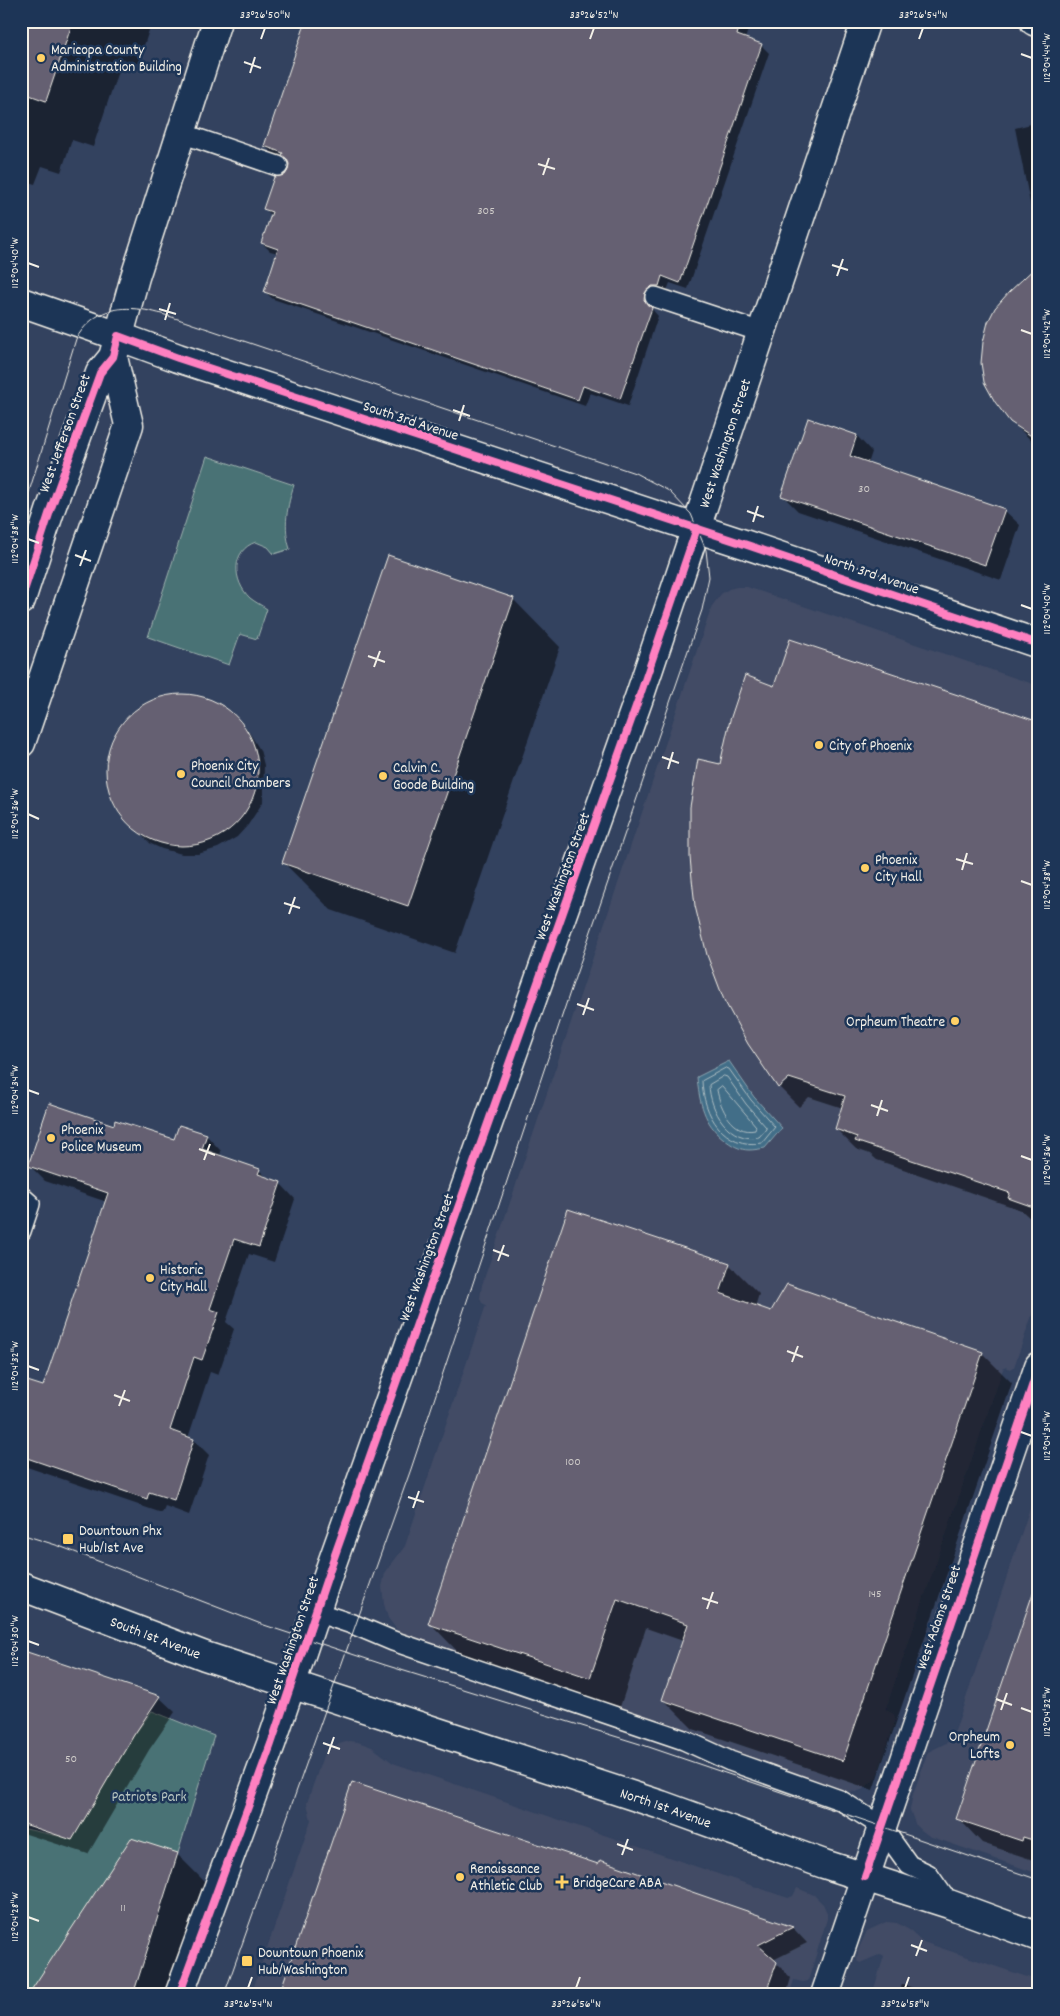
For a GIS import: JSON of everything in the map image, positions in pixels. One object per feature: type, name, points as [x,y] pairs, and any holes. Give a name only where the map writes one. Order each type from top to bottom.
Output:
[{"type":"main road","name":"West Jefferson Street","points":[[21,600],[51,508],[100,373],[116,347],[217,21]]},
{"type":"main road","name":"West Washington Street","points":[[179,1995],[271,1744],[640,695],[866,21]]},
{"type":"main road","points":[[1034,21],[1039,23]]},
{"type":"main road","name":"South 3rd Avenue","points":[[21,302],[116,347],[188,361],[697,528]]},
{"type":"main road","points":[[21,743],[129,424],[116,347]]},
{"type":"main road","name":"North 3rd Avenue","points":[[697,528],[1039,644]]},
{"type":"main road","name":"West Adams Street","points":[[825,1995],[1039,1366]]},
{"type":"main road","name":"South 1st Avenue","points":[[21,1586],[180,1647],[292,1683]]},
{"type":"main road","name":"North 1st Avenue","points":[[292,1683],[661,1805],[1039,1936]]},
{"type":"lane","points":[[181,133],[278,166]]},
{"type":"lane","points":[[655,297],[762,332]]},
{"type":"lane","points":[[21,1196],[30,1204],[21,1231]]},
{"type":"lane","points":[[316,1612],[356,1625],[393,1641],[684,1740],[730,1761],[840,1800],[881,1826],[909,1865],[928,1874],[949,1904]]},
{"type":"shaded area","points":[[737,587],[747,587],[1039,686],[1039,1295],[1014,1367],[1003,1369],[886,1708],[896,1719],[876,1778],[864,1789],[856,1792],[840,1790],[400,1634],[388,1618],[382,1587],[385,1573],[405,1546],[486,1305],[482,1303],[480,1298],[482,1285],[712,606],[721,594]]},
{"type":"shaded area","points":[[1039,1481],[1039,1874],[929,1836],[916,1826],[910,1810],[913,1794],[928,1752],[952,1740]]},
{"type":"shaded area","points":[[349,1741],[372,1747],[393,1763],[788,1898],[793,1896],[797,1888],[814,1895],[823,1904],[827,1913],[827,1919],[808,1981],[794,1980],[789,1995],[251,1995],[311,1820],[307,1803],[323,1756],[333,1746]]},
{"type":"shaded area","points":[[886,1922],[897,1923],[911,1931],[923,1942],[1039,1981],[1039,1995],[872,1995],[884,1956],[881,1954],[860,1963],[857,1961],[858,1950],[867,1931]]},
{"type":"green space","points":[[207,456],[294,485],[289,501],[286,525],[290,549],[274,554],[268,547],[256,542],[248,546],[238,559],[237,575],[244,591],[250,598],[267,609],[257,639],[240,634],[229,665],[148,637]]},
{"type":"green space","name":"Patriots Park","points":[[152,1711],[214,1736],[178,1853],[28,1995],[21,1995],[21,1828],[72,1839],[134,1735]]},
{"type":"water","points":[[729,1061],[754,1097],[782,1128],[765,1148],[746,1150],[733,1145],[717,1133],[707,1119],[699,1095],[697,1077]]},
{"type":"building","name":"Maricopa County Administration Building","points":[[21,21],[73,21],[46,101],[21,92]]},
{"type":"building","points":[[306,21],[741,21],[737,35],[762,44],[680,283],[662,276],[659,286],[652,286],[645,293],[644,300],[652,308],[620,399],[583,386],[578,400],[264,292],[278,249],[261,243],[272,212],[263,209],[274,177],[285,175],[289,164],[282,155],[283,153],[264,146]]},
{"type":"building","points":[[1039,264],[1039,441],[1010,422],[995,402],[984,382],[981,363],[983,342],[988,322],[995,308]]},
{"type":"building","points":[[808,418],[857,435],[850,456],[1005,509],[985,565],[781,496]]},
{"type":"building","name":"Calvin C. Goode Building","points":[[388,555],[514,598],[408,906],[282,863]]},
{"type":"building","name":"Phoenix City Hall","points":[[790,639],[1039,722],[1039,1209],[1008,1198],[1010,1193],[855,1141],[857,1137],[835,1129],[845,1096],[789,1078],[778,1088],[748,1044],[724,1000],[707,955],[695,906],[692,879],[690,807],[698,759],[720,764],[730,720],[745,675],[774,686]]},
{"type":"building","name":"Phoenix City Council Chambers","points":[[182,694],[197,695],[211,699],[224,706],[236,716],[246,728],[253,741],[257,755],[257,785],[253,799],[246,812],[236,824],[224,834],[211,841],[197,845],[182,846],[167,845],[153,841],[140,834],[128,824],[118,812],[111,799],[107,785],[106,770],[107,755],[111,741],[118,728],[128,716],[140,706],[153,699],[167,695]]},
{"type":"building","name":"Historic City Hall","points":[[49,1103],[114,1125],[115,1120],[174,1139],[179,1125],[207,1134],[202,1149],[260,1169],[258,1174],[281,1182],[259,1247],[234,1239],[210,1309],[219,1312],[202,1360],[194,1357],[170,1430],[194,1439],[174,1500],[149,1492],[147,1499],[21,1456],[21,1379],[43,1386],[108,1193],[28,1166]]},
{"type":"building","points":[[568,1209],[730,1263],[720,1293],[771,1311],[787,1284],[983,1352],[843,1761],[662,1700],[688,1624],[617,1599],[590,1678],[428,1624]]},
{"type":"building","name":"Orpheum Lofts","points":[[1034,1590],[1039,1591],[1039,1842],[1023,1837],[1022,1841],[956,1819]]},
{"type":"building","points":[[21,1650],[160,1696],[134,1735],[72,1840],[21,1823]]},
{"type":"building","points":[[352,1782],[598,1864],[600,1860],[793,1927],[758,1945],[777,1962],[765,1995],[279,1995]]},
{"type":"building","points":[[131,1838],[178,1853],[133,1995],[28,1995]]},
{"type":"tram line","points":[[21,518],[76,339],[89,323],[103,313],[119,309],[136,309],[172,317],[635,473],[669,491],[691,514],[706,550],[709,577],[702,610],[571,989],[411,1469],[224,1995]]},
{"type":"tram line","points":[[21,1534],[59,1546],[261,1624],[385,1665],[640,1744],[1039,1880]]},
{"type":"cycle path","points":[[21,600],[51,508],[100,373],[113,357],[118,336],[178,358],[747,545],[1039,644]]},
{"type":"cycle path","points":[[179,1995],[271,1744],[331,1566],[640,695],[697,528]]},
{"type":"cycle path","points":[[865,1877],[1039,1366]]},
{"type":"place","name":"Maricopa County Administration Building","points":[[41,58]]},
{"type":"place","name":"City of Phoenix","points":[[819,745]]},
{"type":"place","name":"Phoenix City Council Chambers","points":[[181,774]]},
{"type":"place","name":"Calvin C. Goode Building","points":[[383,776]]},
{"type":"place","name":"Phoenix City Hall","points":[[865,868]]},
{"type":"place","name":"Orpheum Theatre","points":[[955,1021]]},
{"type":"place","name":"Phoenix Police Museum","points":[[51,1138]]},
{"type":"place","name":"Historic City Hall","points":[[150,1278]]},
{"type":"place","name":"Downtown Phx Hub/1st Ave","points":[[68,1539]]},
{"type":"place","name":"Orpheum Lofts","points":[[1010,1745]]},
{"type":"place","name":"Renaissance Athletic Club","points":[[460,1877]]},
{"type":"place","name":"BridgeCare ABA","points":[[562,1882]]},
{"type":"place","name":"Downtown Phoenix Hub/Washington","points":[[247,1961]]}]
